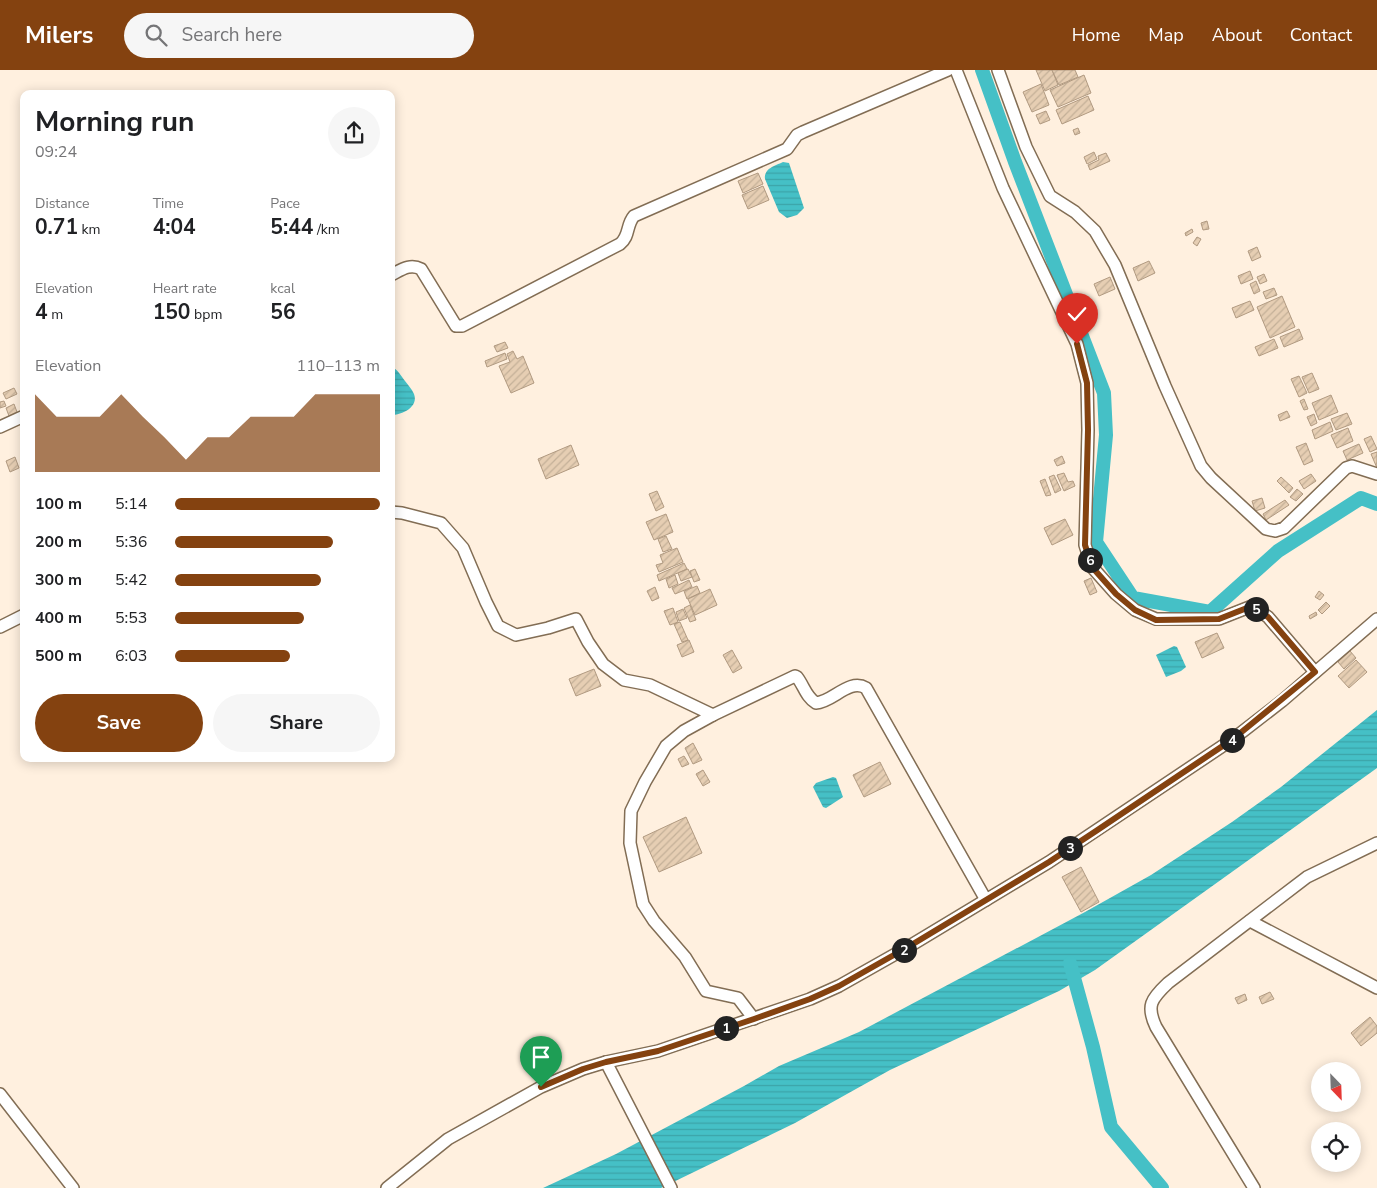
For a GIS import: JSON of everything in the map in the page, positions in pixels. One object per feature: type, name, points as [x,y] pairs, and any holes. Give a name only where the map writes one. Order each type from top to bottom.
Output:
[{"type":"street","points":[[395,273],[407,267],[415,266],[421,269],[456,326],[462,326],[620,244],[627,237],[631,220],[634,216],[788,149],[797,135],[803,132],[948,70]]},
{"type":"street","points":[[956,70],[1003,188],[1077,344],[1087,383],[1088,430],[1084,537],[1092,567],[1116,594],[1135,610],[1156,620],[1219,619],[1252,606],[1268,617],[1315,672]]},
{"type":"street","points":[[998,70],[1026,147],[1050,196],[1075,212],[1095,232],[1115,265],[1164,386],[1201,466],[1211,478],[1266,529],[1275,531],[1284,528],[1346,468],[1352,466],[1377,474]]},
{"type":"street","points":[[0,427],[20,418]]},
{"type":"street","points":[[395,512],[441,523],[463,548],[498,626],[516,635],[576,619],[588,642],[603,664],[624,680],[650,685],[714,715]]},
{"type":"street","points":[[0,627],[20,617]]},
{"type":"street","points":[[387,1188],[433,1151],[465,1129],[541,1087],[583,1069],[658,1051],[810,999],[839,986],[908,947],[1049,862],[1218,749],[1282,701],[1377,619]]},
{"type":"street","points":[[754,1019],[738,998],[706,991],[685,957],[654,921],[644,904],[630,843],[631,811],[666,746],[684,731],[714,715],[795,676],[798,678],[809,699],[816,703],[828,700],[854,685],[860,684],[866,688],[986,900]]},
{"type":"street","points":[[1254,1188],[1156,1027],[1150,1014],[1151,1005],[1157,993],[1168,983],[1306,877],[1377,843]]},
{"type":"street","points":[[1250,921],[1377,988]]},
{"type":"street","points":[[606,1062],[672,1188]]},
{"type":"street","points":[[0,1094],[73,1188]]},
{"type":"water","points":[[783,162],[789,163],[804,208],[797,215],[787,218],[779,212],[765,179],[768,170]]},
{"type":"water","points":[[395,369],[412,390],[415,399],[412,406],[400,414],[395,415]]},
{"type":"water","points":[[1174,646],[1177,647],[1186,667],[1166,677],[1156,655]]},
{"type":"water","points":[[1377,710],[1377,768],[1095,970],[1059,991],[890,1070],[795,1123],[661,1188],[543,1188],[616,1154],[779,1066],[859,1032],[1151,875],[1232,822],[1281,787]]},
{"type":"water","points":[[833,777],[836,778],[843,797],[826,808],[823,807],[813,787],[816,783]]},
{"type":"building","points":[[1036,70],[1052,70],[1058,85],[1045,91]]},
{"type":"building","points":[[1052,70],[1075,70],[1078,77],[1059,85]]},
{"type":"building","points":[[1084,75],[1091,93],[1058,107],[1050,90]]},
{"type":"building","points":[[1041,84],[1049,105],[1032,112],[1023,92]]},
{"type":"building","points":[[1088,96],[1094,110],[1062,124],[1056,110]]},
{"type":"building","points":[[1046,111],[1050,120],[1040,124],[1036,115]]},
{"type":"building","points":[[1078,128],[1080,133],[1075,135],[1073,130]]},
{"type":"building","points":[[1094,152],[1097,159],[1087,164],[1084,157]]},
{"type":"building","points":[[1106,153],[1110,161],[1090,170],[1088,165],[1099,160],[1098,156]]},
{"type":"building","points":[[758,173],[763,184],[743,193],[738,181]]},
{"type":"building","points":[[763,186],[769,200],[748,209],[742,195]]},
{"type":"building","points":[[1207,221],[1209,229],[1203,230],[1201,223]]},
{"type":"building","points":[[1192,229],[1193,232],[1186,236],[1185,233]]},
{"type":"building","points":[[1197,237],[1201,239],[1197,246],[1193,243]]},
{"type":"building","points":[[1257,247],[1261,257],[1252,261],[1248,251]]},
{"type":"building","points":[[1149,261],[1155,273],[1138,281],[1133,268]]},
{"type":"building","points":[[1250,271],[1253,279],[1241,284],[1238,276]]},
{"type":"building","points":[[1264,274],[1267,281],[1260,284],[1257,277]]},
{"type":"building","points":[[1110,277],[1115,289],[1099,296],[1094,284]]},
{"type":"building","points":[[1256,281],[1260,291],[1254,294],[1250,284]]},
{"type":"building","points":[[1274,288],[1277,295],[1266,299],[1263,292]]},
{"type":"building","points":[[1282,296],[1295,327],[1270,338],[1257,307]]},
{"type":"building","points":[[1250,301],[1254,310],[1236,318],[1232,308]]},
{"type":"building","points":[[1299,329],[1303,339],[1284,347],[1280,337]]},
{"type":"building","points":[[1274,339],[1278,348],[1259,356],[1255,347]]},
{"type":"building","points":[[505,342],[508,348],[497,352],[494,346]]},
{"type":"building","points":[[513,351],[517,359],[523,356],[534,383],[511,393],[499,366],[510,362],[507,354]]},
{"type":"building","points":[[505,353],[507,359],[487,367],[485,361]]},
{"type":"building","points":[[1312,373],[1319,389],[1309,393],[1302,377]]},
{"type":"building","points":[[1299,376],[1307,393],[1299,397],[1291,379]]},
{"type":"building","points":[[14,388],[17,394],[6,399],[3,393]]},
{"type":"building","points":[[1331,395],[1338,412],[1319,420],[1312,403]]},
{"type":"building","points":[[1304,399],[1308,409],[1304,410],[1300,401]]},
{"type":"building","points":[[4,401],[6,406],[0,408],[0,402]]},
{"type":"building","points":[[14,404],[17,412],[9,416],[6,408]]},
{"type":"building","points":[[1287,411],[1290,417],[1280,421],[1278,415]]},
{"type":"building","points":[[1347,413],[1352,424],[1336,430],[1331,419]]},
{"type":"building","points":[[1314,414],[1317,423],[1311,426],[1307,417]]},
{"type":"building","points":[[1330,422],[1333,431],[1315,439],[1312,430]]},
{"type":"building","points":[[1348,428],[1353,441],[1337,448],[1331,435]]},
{"type":"building","points":[[1371,436],[1377,449],[1370,452],[1364,439]]},
{"type":"building","points":[[1306,443],[1313,461],[1304,465],[1296,447]]},
{"type":"building","points":[[1359,444],[1363,453],[1347,460],[1343,451]]},
{"type":"building","points":[[571,445],[579,465],[546,479],[538,459]]},
{"type":"building","points":[[1377,452],[1377,468],[1371,454]]},
{"type":"building","points":[[1062,456],[1065,463],[1057,466],[1054,460]]},
{"type":"building","points":[[15,457],[19,468],[10,472],[6,461]]},
{"type":"building","points":[[1064,473],[1068,482],[1073,481],[1075,486],[1064,491],[1057,475]]},
{"type":"building","points":[[1311,474],[1316,481],[1304,489],[1299,481]]},
{"type":"building","points":[[1054,475],[1061,490],[1055,493],[1049,477]]},
{"type":"building","points":[[1281,477],[1293,488],[1289,493],[1277,481]]},
{"type":"building","points":[[1045,479],[1051,495],[1046,496],[1040,481]]},
{"type":"building","points":[[1297,489],[1303,494],[1296,501],[1290,497]]},
{"type":"building","points":[[657,491],[664,507],[656,511],[649,494]]},
{"type":"building","points":[[1262,498],[1265,508],[1255,511],[1252,501]]},
{"type":"building","points":[[1285,500],[1289,505],[1266,520],[1263,514]]},
{"type":"building","points":[[666,514],[673,532],[654,540],[646,522]]},
{"type":"building","points":[[1065,519],[1073,535],[1052,545],[1044,528]]},
{"type":"building","points":[[666,536],[672,549],[663,552],[658,539]]},
{"type":"building","points":[[677,548],[683,562],[659,572],[656,565],[663,563],[660,555]]},
{"type":"building","points":[[684,563],[687,569],[659,581],[657,575]]},
{"type":"building","points":[[688,569],[692,577],[681,581],[678,573]]},
{"type":"building","points":[[695,569],[700,580],[694,582],[690,571]]},
{"type":"building","points":[[675,575],[678,584],[669,588],[666,579]]},
{"type":"building","points":[[1091,578],[1097,592],[1090,595],[1084,581]]},
{"type":"building","points":[[689,580],[692,587],[675,594],[672,588]]},
{"type":"building","points":[[697,586],[700,593],[687,599],[684,591]]},
{"type":"building","points":[[655,587],[659,598],[652,601],[647,591]]},
{"type":"building","points":[[710,589],[717,605],[695,615],[688,599]]},
{"type":"building","points":[[1319,591],[1324,595],[1320,600],[1315,597]]},
{"type":"building","points":[[1326,602],[1330,606],[1322,614],[1318,610]]},
{"type":"building","points":[[690,605],[696,620],[690,622],[684,608]]},
{"type":"building","points":[[673,608],[678,622],[670,625],[664,611]]},
{"type":"building","points":[[683,609],[687,618],[679,621],[676,612]]},
{"type":"building","points":[[1316,612],[1317,615],[1310,619],[1309,616]]},
{"type":"building","points":[[680,622],[688,640],[682,642],[674,624]]},
{"type":"building","points":[[1217,633],[1224,648],[1202,658],[1195,642]]},
{"type":"building","points":[[689,640],[694,652],[682,657],[677,645]]},
{"type":"building","points":[[732,650],[742,668],[733,673],[723,655]]},
{"type":"building","points":[[1350,651],[1356,658],[1344,669],[1338,662]]},
{"type":"building","points":[[1356,660],[1367,672],[1349,688],[1338,676]]},
{"type":"building","points":[[594,669],[601,686],[576,696],[569,679]]},
{"type":"building","points":[[693,743],[702,760],[693,764],[685,748]]},
{"type":"building","points":[[684,756],[689,764],[682,767],[678,759]]},
{"type":"building","points":[[880,762],[891,784],[864,797],[853,775]]},
{"type":"building","points":[[703,770],[710,782],[703,786],[696,774]]},
{"type":"building","points":[[686,817],[702,853],[659,872],[643,837]]},
{"type":"building","points":[[1081,867],[1099,902],[1081,912],[1062,877]]},
{"type":"building","points":[[1270,992],[1274,999],[1262,1004],[1259,997]]},
{"type":"building","points":[[1245,994],[1247,1000],[1238,1004],[1235,998]]},
{"type":"building","points":[[1370,1017],[1377,1026],[1377,1033],[1361,1046],[1351,1033]]},
{"type":"waterway","points":[[982,70],[1015,162],[1104,393],[1106,435],[1096,542],[1133,598],[1210,612],[1278,551],[1361,498],[1377,504]]},
{"type":"waterway","points":[[1070,963],[1093,1047],[1111,1127],[1162,1188]]},
{"type":"route","points":[[541,1087],[583,1069],[658,1051],[754,1019],[810,999],[839,986],[908,947],[1049,862],[1189,770],[1282,701],[1315,672],[1268,617],[1252,606],[1219,619],[1156,620],[1135,610],[1116,594],[1092,567],[1085,545],[1084,520],[1088,430],[1087,383],[1077,344]]}]
